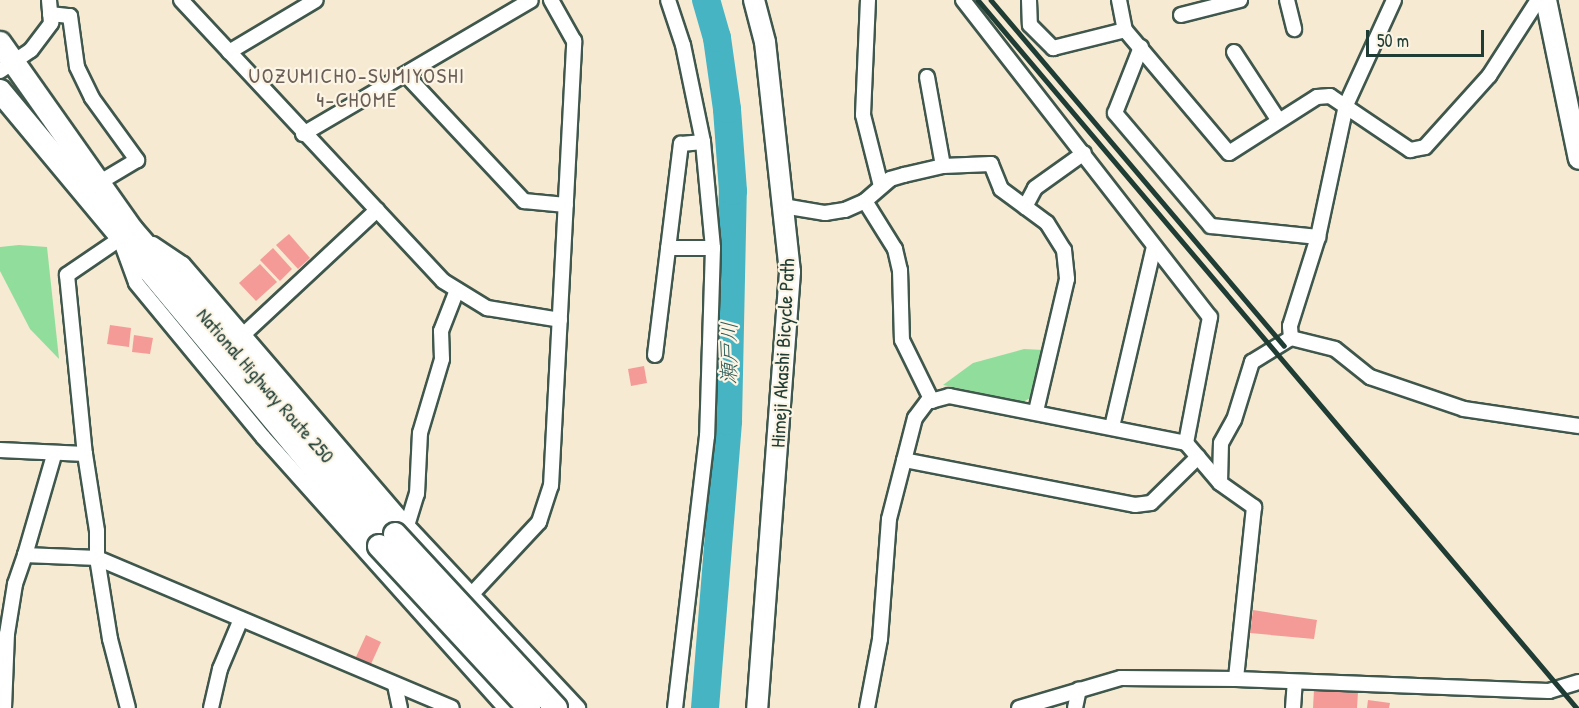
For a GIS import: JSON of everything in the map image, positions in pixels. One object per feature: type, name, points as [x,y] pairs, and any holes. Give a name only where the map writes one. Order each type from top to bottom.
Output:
[{"type":"highway","name":"National Highway Route 250","points":[[5,58],[102,181],[126,234]]},
{"type":"highway","name":"National Highway Route 250","points":[[0,91],[393,535],[556,708]]},
{"type":"highway","name":"National Highway Route 250","points":[[393,535],[529,708]]},
{"type":"main road","points":[[1546,0],[1579,159]]},
{"type":"main road","name":"Himeji Akashi Bicycle Path","points":[[757,708],[790,272],[765,42],[758,1]]},
{"type":"street","points":[[5,58],[31,50],[51,23],[49,0]]},
{"type":"street","points":[[181,0],[303,134],[457,290],[487,308],[560,320]]},
{"type":"street","points":[[229,52],[316,0]]},
{"type":"street","points":[[303,134],[531,0]]},
{"type":"street","points":[[471,596],[526,539],[539,522],[551,486],[574,41],[551,0]]},
{"type":"street","points":[[668,0],[683,45],[702,142],[712,248],[707,436],[675,708]]},
{"type":"street","points":[[868,0],[863,115],[881,186]]},
{"type":"street","points":[[963,0],[1210,317],[1186,443]]},
{"type":"street","points":[[1029,0],[1030,25],[1053,48],[1125,30]]},
{"type":"street","points":[[1119,0],[1125,30],[1229,153],[1317,97],[1330,96],[1410,150],[1425,147],[1489,76],[1538,0]]},
{"type":"street","points":[[1181,15],[1240,0]]},
{"type":"street","points":[[1287,0],[1294,29]]},
{"type":"street","points":[[1291,338],[1290,326],[1318,237],[1346,105],[1394,0]]},
{"type":"street","points":[[50,14],[70,16],[76,67],[92,98],[137,160],[102,181]]},
{"type":"street","points":[[1141,47],[1115,113],[1211,226],[1318,237]]},
{"type":"street","points":[[1234,52],[1280,121]]},
{"type":"street","points":[[406,75],[524,201],[566,205]]},
{"type":"street","points":[[927,76],[943,166]]},
{"type":"street","points":[[655,355],[681,144],[702,142]]},
{"type":"street","points":[[1025,207],[1035,188],[1084,153]]},
{"type":"street","points":[[783,206],[825,213],[845,210],[865,201],[881,186],[904,175],[943,166],[991,164],[1001,189],[1057,233],[1065,250],[1067,279],[1036,411]]},
{"type":"street","points":[[865,201],[895,249],[900,270],[903,340],[932,400]]},
{"type":"street","points":[[244,334],[376,210]]},
{"type":"street","points":[[126,234],[183,264],[244,334],[393,535],[471,596],[578,708]]},
{"type":"street","points":[[126,234],[67,274],[85,454],[97,531],[97,558],[110,639],[128,708]]},
{"type":"street","points":[[126,234],[136,283],[263,437],[505,708]]},
{"type":"street","points":[[1112,427],[1155,247]]},
{"type":"street","points":[[668,248],[712,248]]},
{"type":"street","points":[[405,598],[393,535],[417,494],[420,433],[442,359],[441,331],[457,290]]},
{"type":"street","points":[[1220,483],[1221,443],[1234,420],[1252,362],[1291,338],[1335,349],[1370,377],[1464,409],[1579,426]]},
{"type":"street","points":[[867,708],[880,639],[889,519],[915,418],[932,400],[949,396],[1036,411],[1186,443],[1220,483],[1254,507],[1236,679]]},
{"type":"street","points":[[0,450],[54,455],[85,454]]},
{"type":"street","points":[[4,708],[3,648],[15,584],[26,555],[54,455]]},
{"type":"street","points":[[904,460],[1135,505],[1151,503],[1198,457]]},
{"type":"street","points":[[26,555],[97,558],[452,708]]},
{"type":"street","points":[[211,708],[220,669],[241,619]]},
{"type":"street","points":[[1018,708],[1121,678],[1236,679],[1549,691],[1579,682]]},
{"type":"street","points":[[1293,708],[1295,682]]},
{"type":"street","points":[[395,685],[400,708]]},
{"type":"street","points":[[1075,708],[1079,689]]},
{"type":"green space","points":[[19,245],[47,247],[59,359],[30,329],[0,271],[0,247]]},
{"type":"green space","points":[[1024,349],[1044,350],[1034,396],[1023,402],[943,385],[973,363]]},
{"type":"building","points":[[289,234],[310,258],[298,269],[276,245]]},
{"type":"building","points":[[273,248],[292,269],[280,281],[260,260]]},
{"type":"building","points":[[260,264],[277,282],[256,301],[239,283]]},
{"type":"building","points":[[110,325],[131,328],[129,347],[107,344]]},
{"type":"building","points":[[134,335],[153,338],[150,354],[132,352]]},
{"type":"building","points":[[644,366],[647,383],[631,386],[628,369]]},
{"type":"building","points":[[1253,610],[1317,620],[1314,639],[1250,633]]},
{"type":"building","points":[[366,635],[381,642],[371,664],[356,657]]},
{"type":"building","points":[[1314,690],[1358,692],[1357,708],[1313,708]]},
{"type":"building","points":[[1368,700],[1390,703],[1389,708],[1367,708]]},
{"type":"waterway","name":"瀬戸川","points":[[705,708],[728,421],[733,191],[727,109],[717,38],[706,0]]},
{"type":"railway","points":[[978,0],[1577,708]]},
{"type":"railway","points":[[991,0],[1284,346]]},
{"type":"district","name":"UOZUMICHO-SUMIYOSHI 4-CHOME","points":[[357,88]]}]
